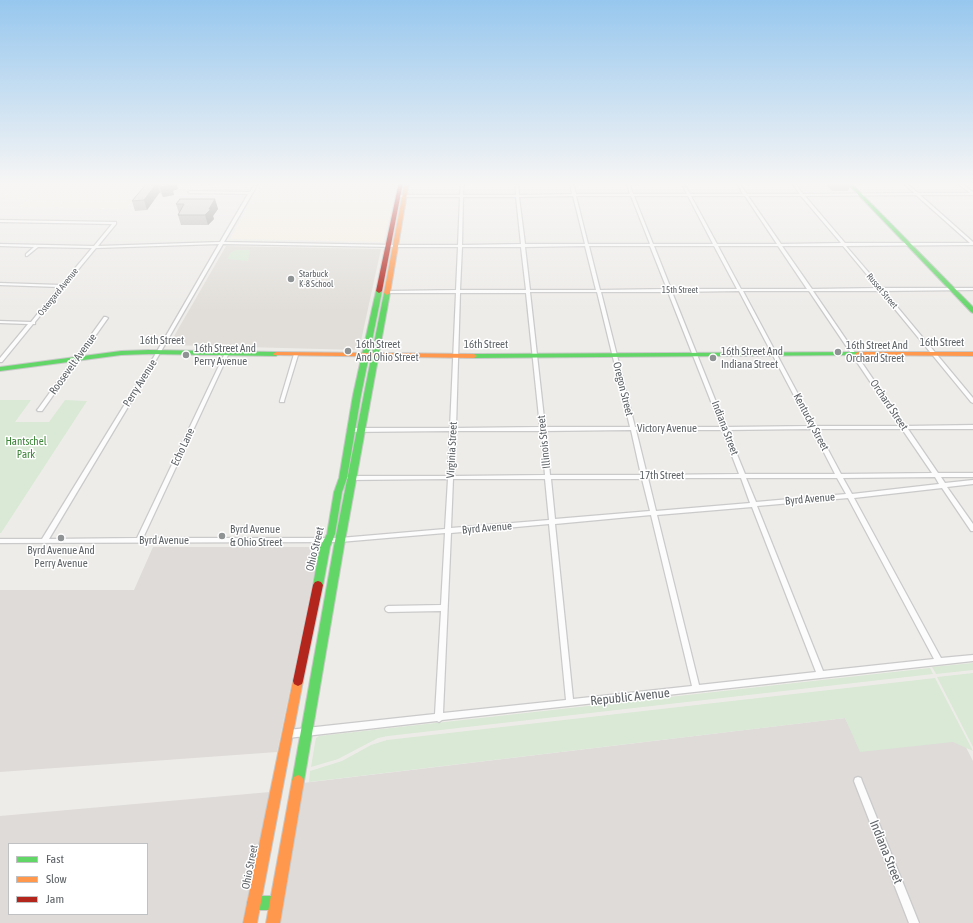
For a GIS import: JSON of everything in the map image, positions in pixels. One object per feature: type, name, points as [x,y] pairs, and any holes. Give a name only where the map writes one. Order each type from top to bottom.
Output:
[{"type":"street","name":"Ostergard Avenue","points":[[0,361],[113,225]]},
{"type":"street","name":"Perry Avenue","points":[[44,541],[142,377],[159,352],[231,225]]},
{"type":"street","name":"Ohio Street","points":[[250,923],[324,555],[331,534],[338,492],[343,478],[350,430],[365,356],[387,269],[396,225]]},
{"type":"street","name":"Virginia Street","points":[[439,718],[453,430],[460,225]]},
{"type":"street","name":"Illinois Street","points":[[521,225],[570,703]]},
{"type":"street","name":"Oregon Street","points":[[582,225],[645,476],[696,689]]},
{"type":"street","name":"Indiana Street","points":[[644,225],[821,675]]},
{"type":"street","name":"Kentucky Street","points":[[706,225],[939,662]]},
{"type":"street","name":"Orchard Street","points":[[767,225],[973,529]]},
{"type":"street","name":"Russet Street","points":[[827,225],[973,401]]},
{"type":"street","points":[[890,225],[973,311]]},
{"type":"street","points":[[952,225],[973,244]]},
{"type":"street","points":[[0,245],[94,247],[221,243],[392,246],[973,244]]},
{"type":"street","points":[[26,255],[37,246]]},
{"type":"street","name":"Ohio Street","points":[[273,923],[298,772],[387,292],[387,269]]},
{"type":"street","points":[[0,284],[61,286]]},
{"type":"street","name":"15th Street","points":[[387,292],[973,289]]},
{"type":"street","name":"Roosevelt Avenue","points":[[40,410],[106,318]]},
{"type":"street","points":[[0,322],[33,323]]},
{"type":"street","name":"16th Street","points":[[0,369],[127,352],[365,356],[973,354]]},
{"type":"street","name":"Echo Lane","points":[[139,541],[227,353]]},
{"type":"street","points":[[282,400],[296,355]]},
{"type":"street","name":"Victory Avenue","points":[[350,430],[973,427]]},
{"type":"street","name":"17th Street","points":[[343,478],[973,475]]},
{"type":"street","name":"Byrd Avenue","points":[[0,541],[328,541],[448,532],[851,496],[973,482]]},
{"type":"street","points":[[388,609],[444,608]]},
{"type":"street","name":"Republic Avenue","points":[[288,734],[973,658]]},
{"type":"street","name":"Indiana Street","points":[[858,781],[914,923]]},
{"type":"street","points":[[254,903],[276,903]]},
{"type":"shaded area","points":[[238,225],[387,225],[383,242],[230,239]]},
{"type":"shaded area","name":"Starbuck K-8 School","points":[[226,246],[381,249],[359,350],[169,345]]},
{"type":"shaded area","points":[[153,547],[312,547],[319,550],[277,752],[0,772],[0,590],[134,590]]},
{"type":"shaded area","points":[[949,714],[973,761],[973,923],[278,923],[303,783],[845,718],[851,730]]},
{"type":"shaded area","points":[[270,792],[242,923],[0,923],[0,816]]},
{"type":"green space","points":[[236,250],[250,250],[248,261],[227,259],[231,252]]},
{"type":"green space","name":"Hantschel Park","points":[[0,400],[31,400],[15,422],[49,422],[65,400],[87,401],[1,533],[0,533]]},
{"type":"green space","points":[[973,663],[973,670],[936,674],[932,667]]},
{"type":"green space","points":[[930,668],[933,674],[388,736],[378,738],[338,759],[311,767],[316,738],[319,736]]},
{"type":"green space","points":[[973,673],[973,747],[937,677]]},
{"type":"green space","points":[[935,678],[973,751],[953,742],[860,752],[845,718],[309,782],[310,771],[342,761],[371,745],[387,740]]},
{"type":"traffic: fast","points":[[890,225],[973,311]]},
{"type":"traffic: fast","points":[[318,585],[325,547],[331,534],[338,492],[343,478],[357,395],[379,291]]},
{"type":"traffic: fast","points":[[298,781],[339,546],[387,293]]},
{"type":"traffic: fast","points":[[0,369],[121,353],[276,354]]},
{"type":"traffic: fast","points":[[474,356],[858,354]]},
{"type":"traffic: fast","points":[[254,903],[276,903]]},
{"type":"traffic: slow","points":[[387,293],[399,225]]},
{"type":"traffic: slow","points":[[276,354],[474,356]]},
{"type":"traffic: slow","points":[[858,354],[973,354]]},
{"type":"traffic: slow","points":[[250,923],[298,681]]},
{"type":"traffic: slow","points":[[273,923],[298,781]]},
{"type":"traffic: jam","points":[[379,291],[392,225]]},
{"type":"traffic: jam","points":[[298,681],[318,585]]},
{"type":"place","name":"Starbuck K-8 School","points":[[291,279]]},
{"type":"place","name":"16th Street And Ohio Street","points":[[348,351]]},
{"type":"place","name":"16th Street And Orchard Street","points":[[838,352]]},
{"type":"place","name":"16th Street And Perry Avenue","points":[[186,355]]},
{"type":"place","name":"16th Street And Indiana Street","points":[[713,358]]},
{"type":"place","name":"Byrd Avenue & Ohio Street","points":[[222,536]]},
{"type":"place","name":"Byrd Avenue And Perry Avenue","points":[[61,538]]}]
